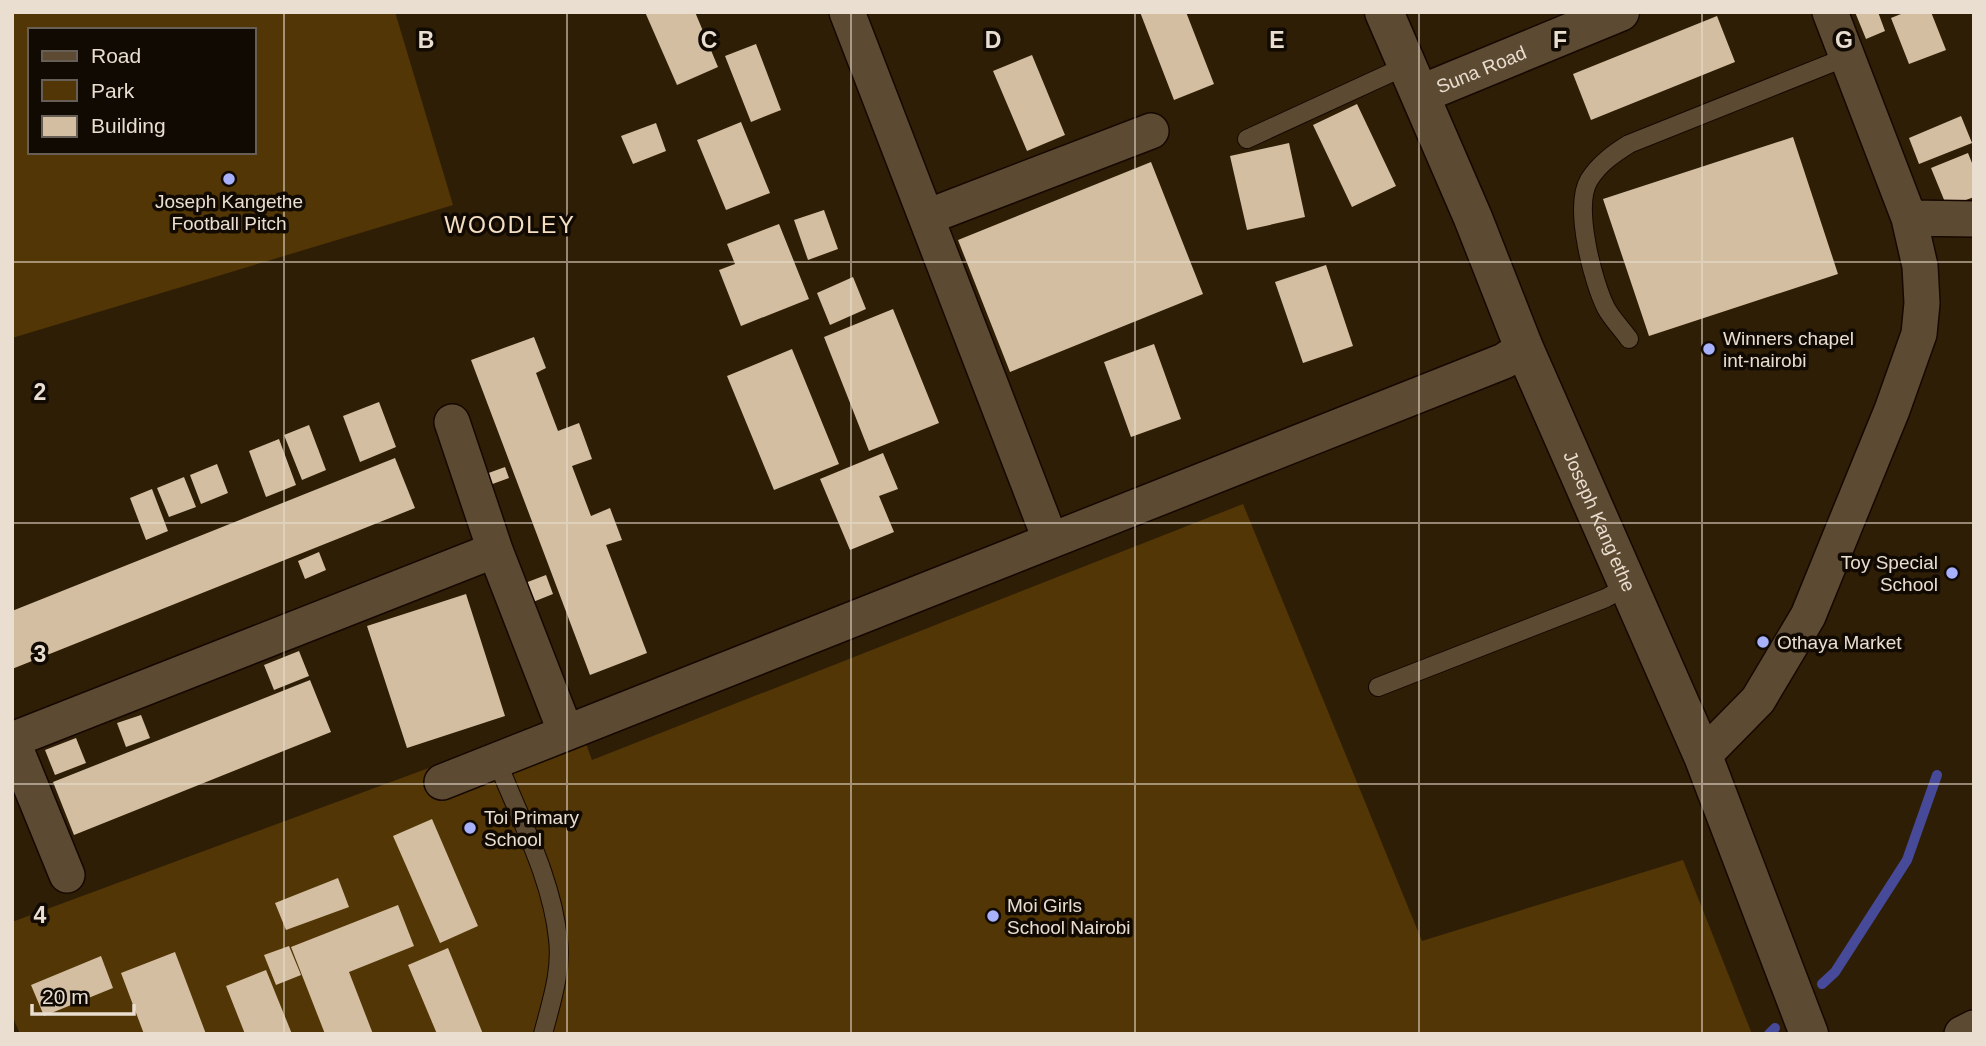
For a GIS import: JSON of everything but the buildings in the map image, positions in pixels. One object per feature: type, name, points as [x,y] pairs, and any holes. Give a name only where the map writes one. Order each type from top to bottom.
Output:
[{"type":"street","points":[[848,12],[1050,539]]},
{"type":"street","name":"Joseph Kang'ethe","points":[[1384,12],[1524,348],[1703,756],[1809,1034]]},
{"type":"street","name":"Suna Road","points":[[1414,79],[1619,12]]},
{"type":"street","points":[[1703,756],[1758,700],[1808,615],[1892,410],[1919,334],[1922,303],[1920,266],[1909,218],[1830,12]]},
{"type":"street","points":[[928,217],[1152,131]]},
{"type":"street","points":[[1909,218],[1974,219]]},
{"type":"street","points":[[442,782],[1504,361],[1524,348]]},
{"type":"street","points":[[452,422],[495,550],[566,733]]},
{"type":"street","points":[[68,875],[12,740],[495,550]]},
{"type":"street","points":[[1962,1034],[1974,1028]]},
{"type":"lane","points":[[1629,339],[1606,309],[1592,269],[1584,228],[1583,199],[1588,182],[1606,159],[1629,144],[1849,56]]},
{"type":"lane","points":[[1247,139],[1414,79]]},
{"type":"lane","points":[[1378,687],[1605,598],[1627,586]]},
{"type":"lane","points":[[496,761],[545,884],[559,940],[557,977],[542,1034]]},
{"type":"green space","name":"Joseph Kangethe Football Pitch","points":[[12,12],[395,12],[453,205],[12,338]]},
{"type":"green space","points":[[1243,504],[1422,941],[1683,860],[1752,1034],[20,1034],[12,1015],[12,922],[575,714],[592,760]]},
{"type":"waterway","points":[[1822,984],[1835,972],[1907,860],[1937,775]]},
{"type":"waterway","points":[[1769,1034],[1775,1028]]},
{"type":"place","name":"Joseph Kangethe Football Pitch","points":[[229,179]]},
{"type":"place","name":"Winners chapel int-nairobi","points":[[1709,349]]},
{"type":"place","name":"Toy Special School","points":[[1952,573]]},
{"type":"place","name":"Othaya Market","points":[[1763,642]]},
{"type":"place","name":"Toi Primary School","points":[[470,828]]},
{"type":"place","name":"Moi Girls School Nairobi","points":[[993,916]]},
{"type":"district","name":"WOODLEY","points":[[510,225]]}]
